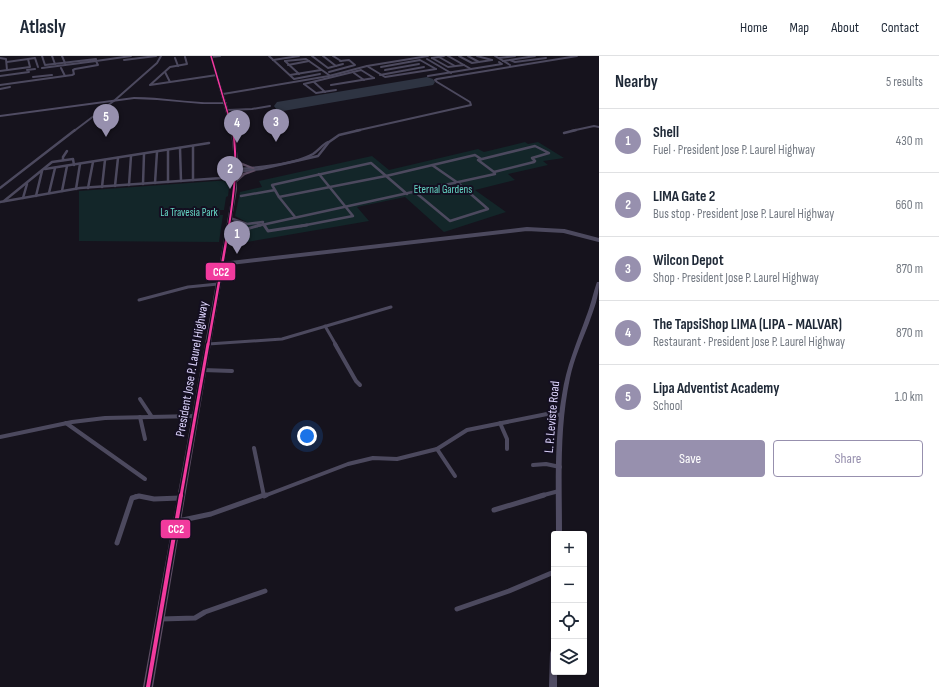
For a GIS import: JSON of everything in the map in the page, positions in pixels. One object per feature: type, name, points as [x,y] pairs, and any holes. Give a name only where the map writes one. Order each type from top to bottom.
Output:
[{"type":"highway","name":"President Jose P. Laurel Highway","points":[[148,687],[230,218],[236,172],[233,131],[226,103],[211,57]]},
{"type":"highway","points":[[236,172],[244,174],[254,169]]},
{"type":"highway","points":[[236,172],[254,169]]},
{"type":"main road","points":[[0,116],[115,100],[150,97],[191,104],[226,103]]},
{"type":"main road","name":"L. P. Leviste Road","points":[[559,531],[562,415],[568,377],[599,283]]},
{"type":"main road","points":[[552,687],[553,675]]},
{"type":"street","points":[[42,56],[44,65],[86,60],[96,61]]},
{"type":"street","points":[[52,56],[55,64]]},
{"type":"street","points":[[62,56],[65,63]]},
{"type":"street","points":[[72,56],[75,62]]},
{"type":"street","points":[[84,56],[86,60]]},
{"type":"street","points":[[0,86],[73,74],[73,70],[75,69],[98,65],[94,56]]},
{"type":"street","points":[[0,74],[9,75],[31,71],[36,68],[61,68],[129,56]]},
{"type":"street","points":[[124,60],[137,57],[156,56]]},
{"type":"street","points":[[0,188],[115,100],[157,63],[161,56]]},
{"type":"street","points":[[211,57],[220,56]]},
{"type":"street","points":[[269,56],[275,56]]},
{"type":"street","points":[[269,56],[296,79],[320,74]]},
{"type":"street","points":[[273,60],[299,56]]},
{"type":"street","points":[[312,56],[333,71]]},
{"type":"street","points":[[323,56],[336,66]]},
{"type":"street","points":[[328,68],[343,64],[333,56]]},
{"type":"street","points":[[444,56],[432,58],[449,67],[464,65]]},
{"type":"street","points":[[448,56],[471,69]]},
{"type":"street","points":[[459,56],[472,63],[492,62]]},
{"type":"street","points":[[468,56],[480,62]]},
{"type":"street","points":[[477,56],[487,58],[496,65]]},
{"type":"street","points":[[495,56],[510,65]]},
{"type":"street","points":[[499,58],[515,56]]},
{"type":"street","points":[[503,61],[535,56]]},
{"type":"street","points":[[510,60],[515,62],[546,57],[544,56]]},
{"type":"street","points":[[254,169],[310,156],[321,145],[329,142],[339,135],[471,105],[470,102],[437,82],[435,80],[437,79],[577,56]]},
{"type":"street","points":[[7,62],[28,60],[35,57],[36,68]]},
{"type":"street","points":[[185,57],[187,64],[170,67],[150,85],[217,75]]},
{"type":"street","points":[[223,94],[329,76],[367,66],[427,57],[450,73]]},
{"type":"street","points":[[439,57],[456,66]]},
{"type":"street","points":[[0,58],[5,58],[8,70]]},
{"type":"street","points":[[175,58],[178,66]]},
{"type":"street","points":[[454,60],[463,58]]},
{"type":"street","points":[[282,59],[299,74]]},
{"type":"street","points":[[285,61],[304,59],[329,76]]},
{"type":"street","points":[[0,74],[8,70],[30,67],[28,60]]},
{"type":"street","points":[[329,72],[355,65],[350,60],[340,61]]},
{"type":"street","points":[[367,66],[385,77],[436,69],[422,60],[381,67],[389,73]]},
{"type":"street","points":[[17,61],[18,69]]},
{"type":"street","points":[[51,68],[96,61]]},
{"type":"street","points":[[414,61],[429,70]]},
{"type":"street","points":[[288,64],[309,62]]},
{"type":"street","points":[[428,76],[502,64],[499,62]]},
{"type":"street","points":[[385,70],[419,64]]},
{"type":"street","points":[[485,64],[489,66]]},
{"type":"street","points":[[316,66],[324,65]]},
{"type":"street","points":[[380,75],[424,67]]},
{"type":"street","points":[[51,68],[53,78]]},
{"type":"street","points":[[61,68],[65,76]]},
{"type":"street","points":[[290,75],[320,70]]},
{"type":"street","points":[[324,80],[336,90],[314,93],[304,84],[354,73],[361,70],[374,78],[331,85]]},
{"type":"street","points":[[0,74],[31,71]]},
{"type":"street","points":[[31,71],[33,81]]},
{"type":"street","points":[[165,72],[170,82]]},
{"type":"street","points":[[366,73],[375,72]]},
{"type":"street","points":[[20,73],[22,82]]},
{"type":"street","points":[[354,73],[364,80]]},
{"type":"street","points":[[9,75],[11,84]]},
{"type":"street","points":[[32,77],[52,75]]},
{"type":"street","points":[[314,82],[325,92]]},
{"type":"street","points":[[0,89],[10,87]]},
{"type":"street","points":[[228,110],[252,110],[270,106]]},
{"type":"street","points":[[564,132],[594,126],[599,127]]},
{"type":"street","points":[[1,202],[76,189],[193,180],[254,169],[318,156],[329,142]]},
{"type":"street","points":[[43,170],[210,143]]},
{"type":"street","points":[[193,146],[193,180]]},
{"type":"street","points":[[227,235],[264,223],[346,207],[495,174],[494,172],[534,162],[535,161],[532,158],[549,153],[535,146],[477,160],[494,172]]},
{"type":"street","points":[[180,148],[181,181]]},
{"type":"street","points":[[318,149],[323,150]]},
{"type":"street","points":[[168,150],[168,182]]},
{"type":"street","points":[[63,160],[66,151]]},
{"type":"street","points":[[155,183],[157,152]]},
{"type":"street","points":[[142,184],[144,154]]},
{"type":"street","points":[[279,197],[386,176],[475,155],[481,159]]},
{"type":"street","points":[[129,185],[131,156]]},
{"type":"street","points":[[115,186],[118,158]]},
{"type":"street","points":[[1,202],[52,162],[73,159],[74,165]]},
{"type":"street","points":[[102,186],[105,160]]},
{"type":"street","points":[[88,188],[93,162]]},
{"type":"street","points":[[295,217],[279,197],[272,185],[371,163],[407,194]]},
{"type":"street","points":[[76,189],[80,164]]},
{"type":"street","points":[[414,192],[450,221],[488,209],[458,183],[432,165]]},
{"type":"street","points":[[62,191],[67,166]]},
{"type":"street","points":[[49,194],[55,168]]},
{"type":"street","points":[[36,196],[43,170]]},
{"type":"street","points":[[264,223],[268,231],[271,231],[353,216],[319,174]]},
{"type":"street","points":[[23,198],[27,183]]},
{"type":"street","points":[[241,196],[275,190]]},
{"type":"street","points":[[230,218],[249,224],[264,223]]},
{"type":"street","points":[[243,223],[244,229]]},
{"type":"street","points":[[222,264],[527,229],[551,228],[566,230],[599,240]]},
{"type":"street","points":[[139,300],[188,286],[199,284],[218,284]]},
{"type":"street","points":[[208,344],[282,339],[391,307]]},
{"type":"street","points":[[325,326],[356,381],[360,385]]},
{"type":"street","points":[[203,370],[232,371]]},
{"type":"street","points":[[140,399],[152,417]]},
{"type":"street","points":[[176,522],[211,514],[264,496],[348,464],[373,458],[397,459],[436,449],[467,430],[547,414],[562,415]]},
{"type":"street","points":[[0,437],[66,423],[105,418],[195,416]]},
{"type":"street","points":[[140,417],[145,439]]},
{"type":"street","points":[[66,423],[145,479]]},
{"type":"street","points":[[500,423],[507,439],[507,449]]},
{"type":"street","points":[[254,448],[264,496]]},
{"type":"street","points":[[436,449],[455,476]]},
{"type":"street","points":[[533,465],[546,464],[560,467]]},
{"type":"street","points":[[494,510],[559,491]]},
{"type":"street","points":[[117,543],[132,498],[134,496],[152,499],[180,498]]},
{"type":"street","points":[[457,609],[509,591],[551,573]]},
{"type":"street","points":[[160,619],[198,618],[205,612],[265,592]]},
{"type":"green space","name":"Eternal Gardens","points":[[525,142],[528,144],[538,142],[564,158],[543,161],[548,165],[508,174],[515,180],[475,190],[506,212],[444,232],[405,197],[357,207],[369,221],[230,245],[231,237],[245,232],[246,222],[235,216],[240,192],[262,187],[259,181],[372,156],[389,170],[478,149],[484,152]]},
{"type":"green space","name":"La Travesia Park","points":[[230,180],[224,210],[220,210],[220,215],[223,215],[219,242],[79,241],[79,191]]},
{"type":"runway","points":[[283,106],[427,82]]},
{"type":"transit line","name":"CC2","points":[[148,687],[235,189],[236,162],[233,131],[211,56]]},
{"type":"place","name":"Lipa Adventist Academy","points":[[106,137]]},
{"type":"place","name":"Wilcon Depot","points":[[276,142]]},
{"type":"place","name":"The TapsiShop LIMA (LIPA - MALVAR)","points":[[237,143]]},
{"type":"place","name":"LIMA Gate 2","points":[[230,189]]},
{"type":"place","name":"Shell","points":[[237,254]]}]
